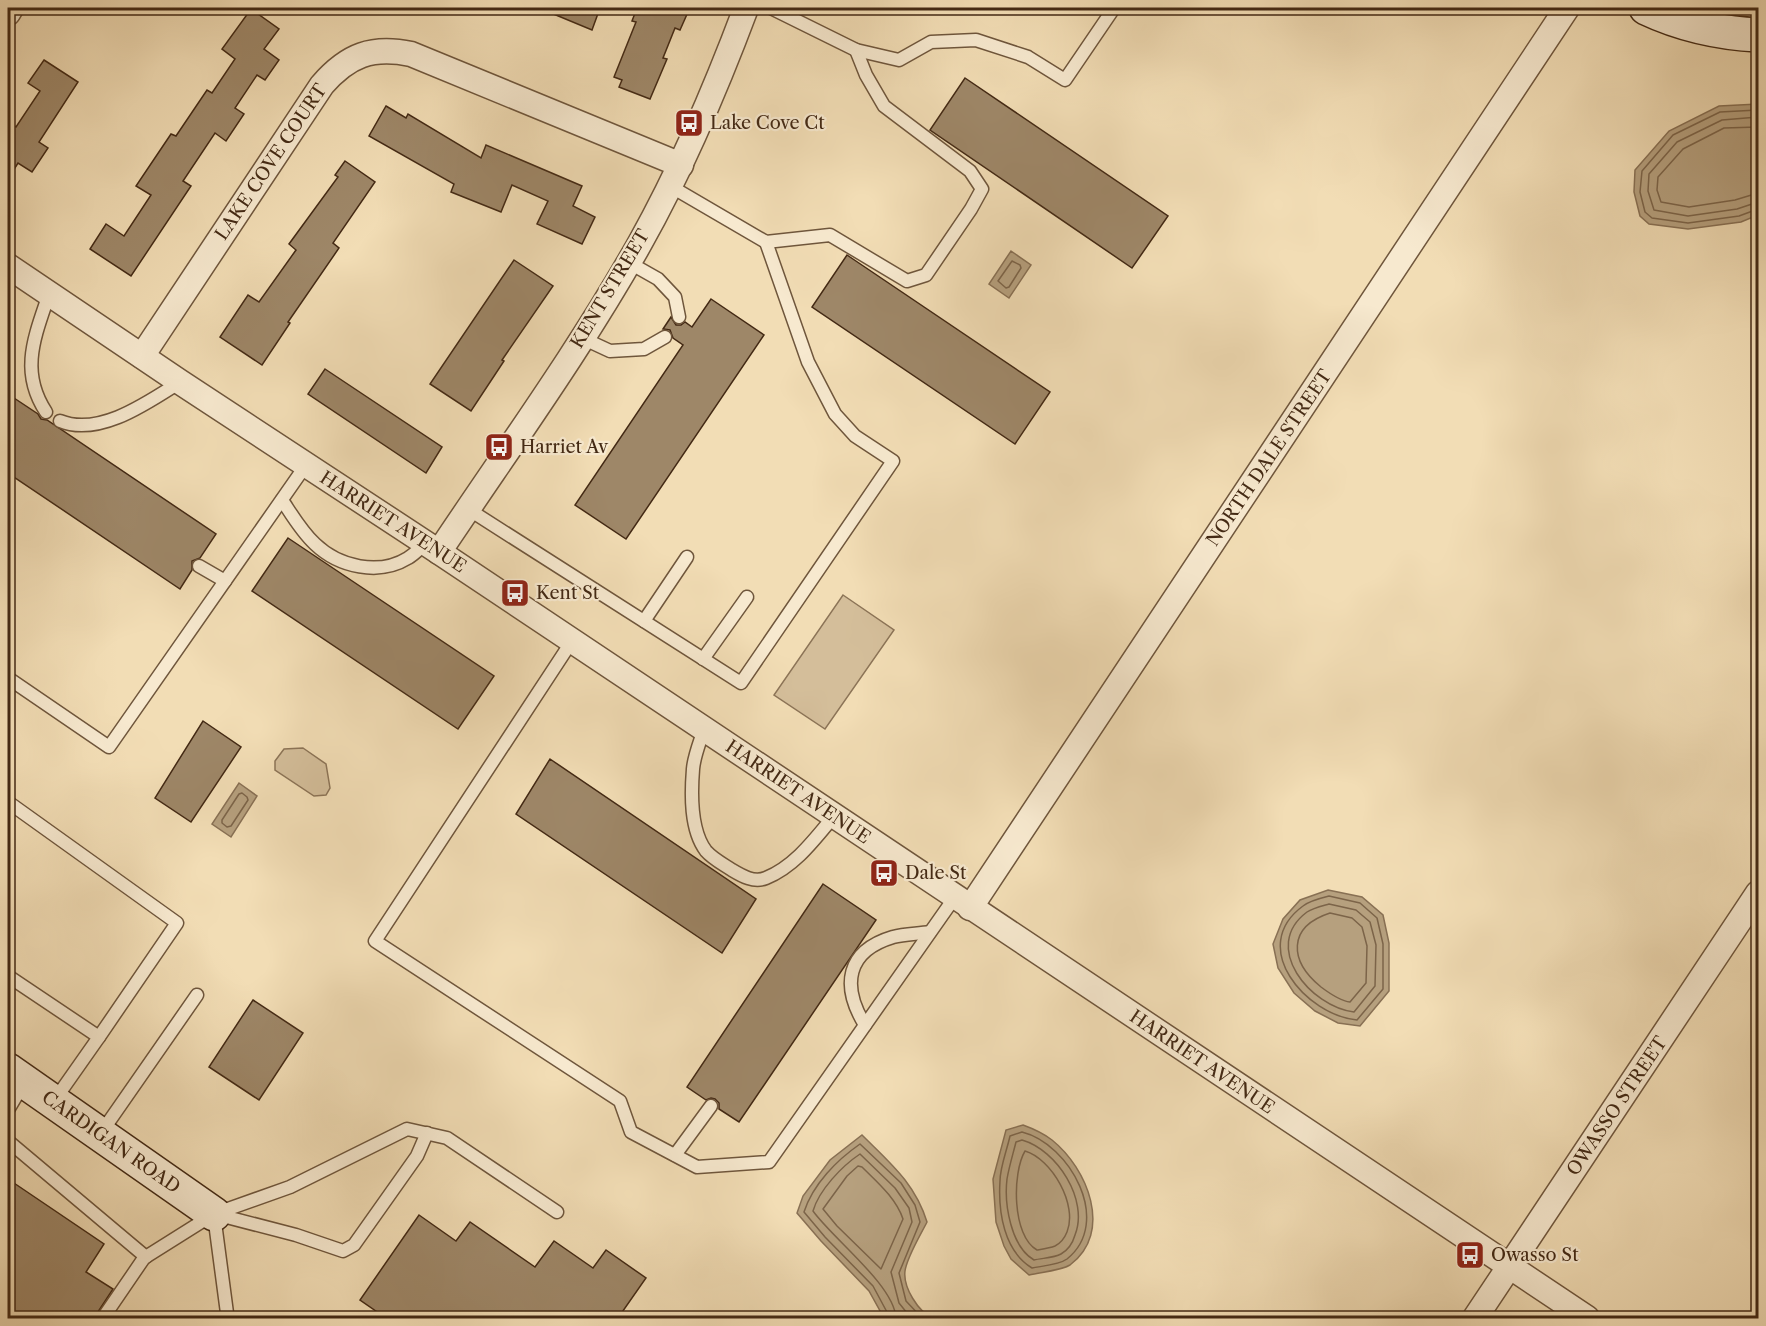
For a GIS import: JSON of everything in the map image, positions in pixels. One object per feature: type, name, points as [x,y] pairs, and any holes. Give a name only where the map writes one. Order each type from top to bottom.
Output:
[{"type":"street","points":[[8,13],[11,8]]},
{"type":"street","name":"KENT STREET","points":[[433,547],[468,509],[582,338],[628,262],[681,165],[724,67],[746,8]]},
{"type":"street","name":"NORTH DALE STREET","points":[[963,903],[1567,8]]},
{"type":"street","points":[[1646,8],[1668,18],[1701,28],[1758,35]]},
{"type":"street","name":"LAKE COVE COURT","points":[[142,356],[322,85],[335,70],[352,58],[373,51],[393,50],[411,54],[681,165]]},
{"type":"street","name":"HARRIET AVENUE","points":[[8,266],[1587,1318]]},
{"type":"street","name":"OWASSO STREET","points":[[1475,1318],[1758,894]]},
{"type":"street","name":"CARDIGAN ROAD","points":[[16,1076],[214,1214]]},
{"type":"lane","points":[[771,8],[856,50],[899,60],[931,42],[976,40],[1028,57],[1065,80],[1114,8]]},
{"type":"lane","points":[[670,186],[766,242],[830,235],[907,281],[926,275],[982,189],[970,171],[884,106],[866,75],[856,50]]},
{"type":"lane","points":[[468,509],[741,682],[893,461],[855,436],[835,414],[808,362],[766,242]]},
{"type":"lane","points":[[628,262],[658,279],[675,297],[679,317]]},
{"type":"lane","points":[[46,412],[38,400],[32,380],[31,363],[33,345],[49,294]]},
{"type":"lane","points":[[582,338],[610,351],[644,349],[665,338]]},
{"type":"lane","points":[[60,422],[87,426],[122,416],[180,382]]},
{"type":"lane","points":[[8,678],[109,747],[306,465]]},
{"type":"lane","points":[[282,500],[298,525],[315,545],[338,561],[369,568],[389,566],[433,547]]},
{"type":"lane","points":[[644,621],[687,557]]},
{"type":"lane","points":[[199,566],[225,580]]},
{"type":"lane","points":[[703,659],[747,597]]},
{"type":"lane","points":[[572,641],[375,940],[620,1101],[631,1132],[697,1167],[769,1162],[930,932],[963,903]]},
{"type":"lane","points":[[704,729],[693,768],[693,807],[697,830],[705,849],[713,858],[746,879],[764,879],[782,870],[804,853],[834,816]]},
{"type":"lane","points":[[8,802],[177,923],[54,1102]]},
{"type":"lane","points":[[866,1024],[856,1009],[851,994],[852,971],[863,952],[877,943],[896,936],[930,932]]},
{"type":"lane","points":[[8,976],[99,1037]]},
{"type":"lane","points":[[100,1134],[197,995]]},
{"type":"lane","points":[[8,1110],[16,1076]]},
{"type":"lane","points":[[675,1155],[711,1106]]},
{"type":"lane","points":[[104,1318],[146,1257],[214,1214],[291,1187],[407,1129],[447,1138],[557,1212]]},
{"type":"lane","points":[[214,1214],[296,1235],[343,1251],[354,1245],[417,1156],[427,1133]]},
{"type":"lane","points":[[8,1141],[146,1257]]},
{"type":"lane","points":[[214,1214],[229,1317]]},
{"type":"shaded area","points":[[843,595],[894,630],[825,729],[774,695]]},
{"type":"shaded area","points":[[303,748],[326,764],[330,788],[326,795],[314,796],[275,770],[275,761],[284,749]]},
{"type":"water","points":[[1758,104],[1758,215],[1741,222],[1688,229],[1649,224],[1640,216],[1634,192],[1635,170],[1669,131],[1719,106]]},
{"type":"water","points":[[1011,251],[1031,265],[1009,298],[989,284]]},
{"type":"water","points":[[239,783],[257,796],[231,837],[212,824]]},
{"type":"water","points":[[1328,890],[1362,897],[1383,915],[1389,943],[1389,991],[1360,1026],[1338,1023],[1315,1011],[1294,993],[1278,968],[1273,944],[1283,919],[1300,900]]},
{"type":"water","points":[[1023,1125],[1052,1140],[1065,1152],[1085,1183],[1091,1201],[1093,1218],[1091,1235],[1083,1251],[1070,1265],[1029,1275],[1011,1259],[1004,1246],[996,1222],[993,1179],[1006,1130]]},
{"type":"water","points":[[862,1135],[900,1174],[922,1208],[927,1222],[908,1259],[905,1277],[909,1291],[917,1305],[933,1318],[884,1318],[869,1291],[797,1213],[803,1196],[830,1160]]},
{"type":"building","points":[[539,8],[600,8],[592,30]]},
{"type":"building","points":[[637,8],[676,8],[688,12],[680,30],[675,28],[663,58],[667,59],[650,99],[619,87],[622,80],[614,77],[636,22],[632,21]]},
{"type":"building","points":[[251,9],[279,29],[264,49],[279,60],[265,80],[257,75],[235,108],[244,114],[226,141],[215,133],[183,181],[191,186],[131,276],[90,249],[106,224],[124,236],[151,195],[136,186],[171,134],[176,136],[207,90],[212,93],[235,59],[222,49]]},
{"type":"building","points":[[44,60],[78,82],[39,142],[48,148],[32,172],[18,163],[8,179],[8,122],[16,127],[40,91],[28,83]]},
{"type":"building","points":[[965,78],[1168,216],[1132,268],[930,130]]},
{"type":"building","points":[[386,106],[406,118],[408,114],[481,158],[486,145],[582,186],[573,206],[595,217],[582,244],[537,224],[548,201],[512,185],[501,212],[451,192],[454,184],[369,136]]},
{"type":"building","points":[[345,161],[375,182],[333,243],[339,248],[288,322],[290,323],[262,365],[220,337],[248,295],[259,302],[296,250],[289,244],[338,177],[335,175]]},
{"type":"building","points":[[847,255],[1050,392],[1015,444],[812,307]]},
{"type":"building","points":[[514,260],[553,286],[502,360],[504,361],[471,411],[430,384]]},
{"type":"building","points":[[711,299],[764,335],[626,539],[575,505],[683,345],[673,338],[670,330],[663,329],[671,317],[676,325],[685,322],[692,327]]},
{"type":"building","points":[[325,369],[442,447],[426,473],[308,394]]},
{"type":"building","points":[[8,394],[38,414],[41,419],[47,420],[216,534],[200,558],[192,561],[192,570],[180,589],[8,473]]},
{"type":"building","points":[[288,538],[494,676],[458,729],[252,591]]},
{"type":"building","points":[[203,721],[241,747],[191,822],[155,798]]},
{"type":"building","points":[[550,759],[756,899],[722,953],[516,814]]},
{"type":"building","points":[[823,884],[876,920],[739,1122],[719,1109],[719,1103],[715,1099],[706,1100],[687,1087]]},
{"type":"building","points":[[253,1000],[303,1033],[259,1100],[209,1067]]},
{"type":"building","points":[[8,1179],[104,1244],[86,1272],[113,1289],[94,1318],[8,1318]]},
{"type":"building","points":[[419,1215],[456,1241],[470,1222],[535,1267],[554,1241],[593,1268],[606,1250],[646,1278],[618,1318],[386,1318],[360,1300]]},
{"type":"place","name":"Lake Cove Ct","points":[[689,123]]},
{"type":"place","name":"Harriet Av","points":[[499,447]]},
{"type":"place","name":"Kent St","points":[[515,593]]},
{"type":"place","name":"Dale St","points":[[884,873]]},
{"type":"place","name":"Owasso St","points":[[1470,1255]]}]
